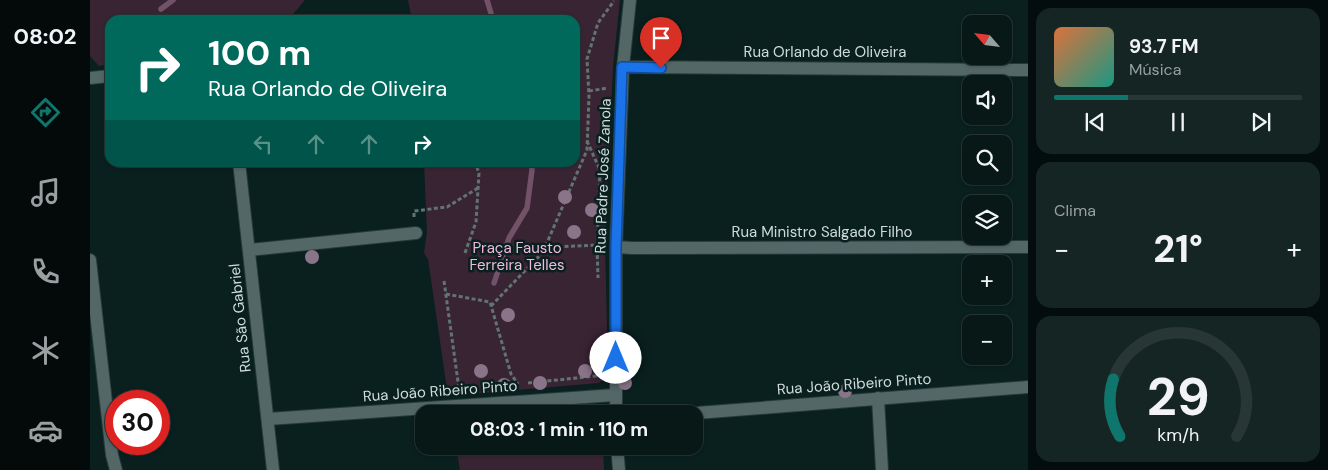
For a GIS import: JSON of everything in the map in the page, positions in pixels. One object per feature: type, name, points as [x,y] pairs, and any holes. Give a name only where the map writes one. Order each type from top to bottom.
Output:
[{"type":"street","name":"Rua Padre José Zanola","points":[[616,405],[616,247],[622,67],[630,0]]},
{"type":"street","name":"Rua Orlando de Oliveira","points":[[622,67],[1028,70]]},
{"type":"street","points":[[90,78],[105,76]]},
{"type":"street","name":"Rua São Gabriel","points":[[240,167],[273,470]]},
{"type":"street","points":[[249,250],[416,234]]},
{"type":"street","name":"Rua Ministro Salgado Filho","points":[[616,247],[1028,247]]},
{"type":"street","points":[[90,260],[112,455],[116,470]]},
{"type":"street","name":"Rua João Ribeiro Pinto","points":[[703,412],[1028,387]]},
{"type":"street","name":"Rua João Ribeiro Pinto","points":[[268,419],[615,395]]},
{"type":"street","points":[[878,398],[882,470]]},
{"type":"street","points":[[618,455],[619,470]]},
{"type":"path","points":[[580,167],[587,150],[589,96],[587,59],[598,23],[614,0]]},
{"type":"path","points":[[587,142],[600,170],[597,245],[599,283]]},
{"type":"path","points":[[465,253],[476,222],[479,173],[477,167]]},
{"type":"path","points":[[544,252],[580,167]]},
{"type":"path","points":[[414,211],[447,208],[478,188]]},
{"type":"path","points":[[491,306],[544,252],[555,247],[597,245]]},
{"type":"path","points":[[444,281],[459,389],[469,388]]},
{"type":"path","points":[[446,294],[490,302],[511,374],[518,384]]},
{"type":"path","points":[[508,385],[596,376],[601,374],[603,369]]},
{"type":"green space","points":[[90,0],[305,0],[292,15],[105,15],[105,65],[99,66],[90,56]]},
{"type":"green space","name":"Praça Fausto Ferreira Telles","points":[[408,0],[620,0],[613,67],[605,241],[608,372],[605,379],[599,383],[448,396],[428,259],[424,253],[427,232],[424,167],[580,167],[580,15],[411,15]]},
{"type":"green space","points":[[458,455],[603,455],[604,470],[460,470]]},
{"type":"waterway","points":[[161,9],[173,0]]},
{"type":"waterway","points":[[487,0],[492,15]]},
{"type":"waterway","points":[[494,283],[509,238],[527,208],[532,167]]},
{"type":"route","points":[[616,358],[616,247],[622,67],[661,68]]}]
